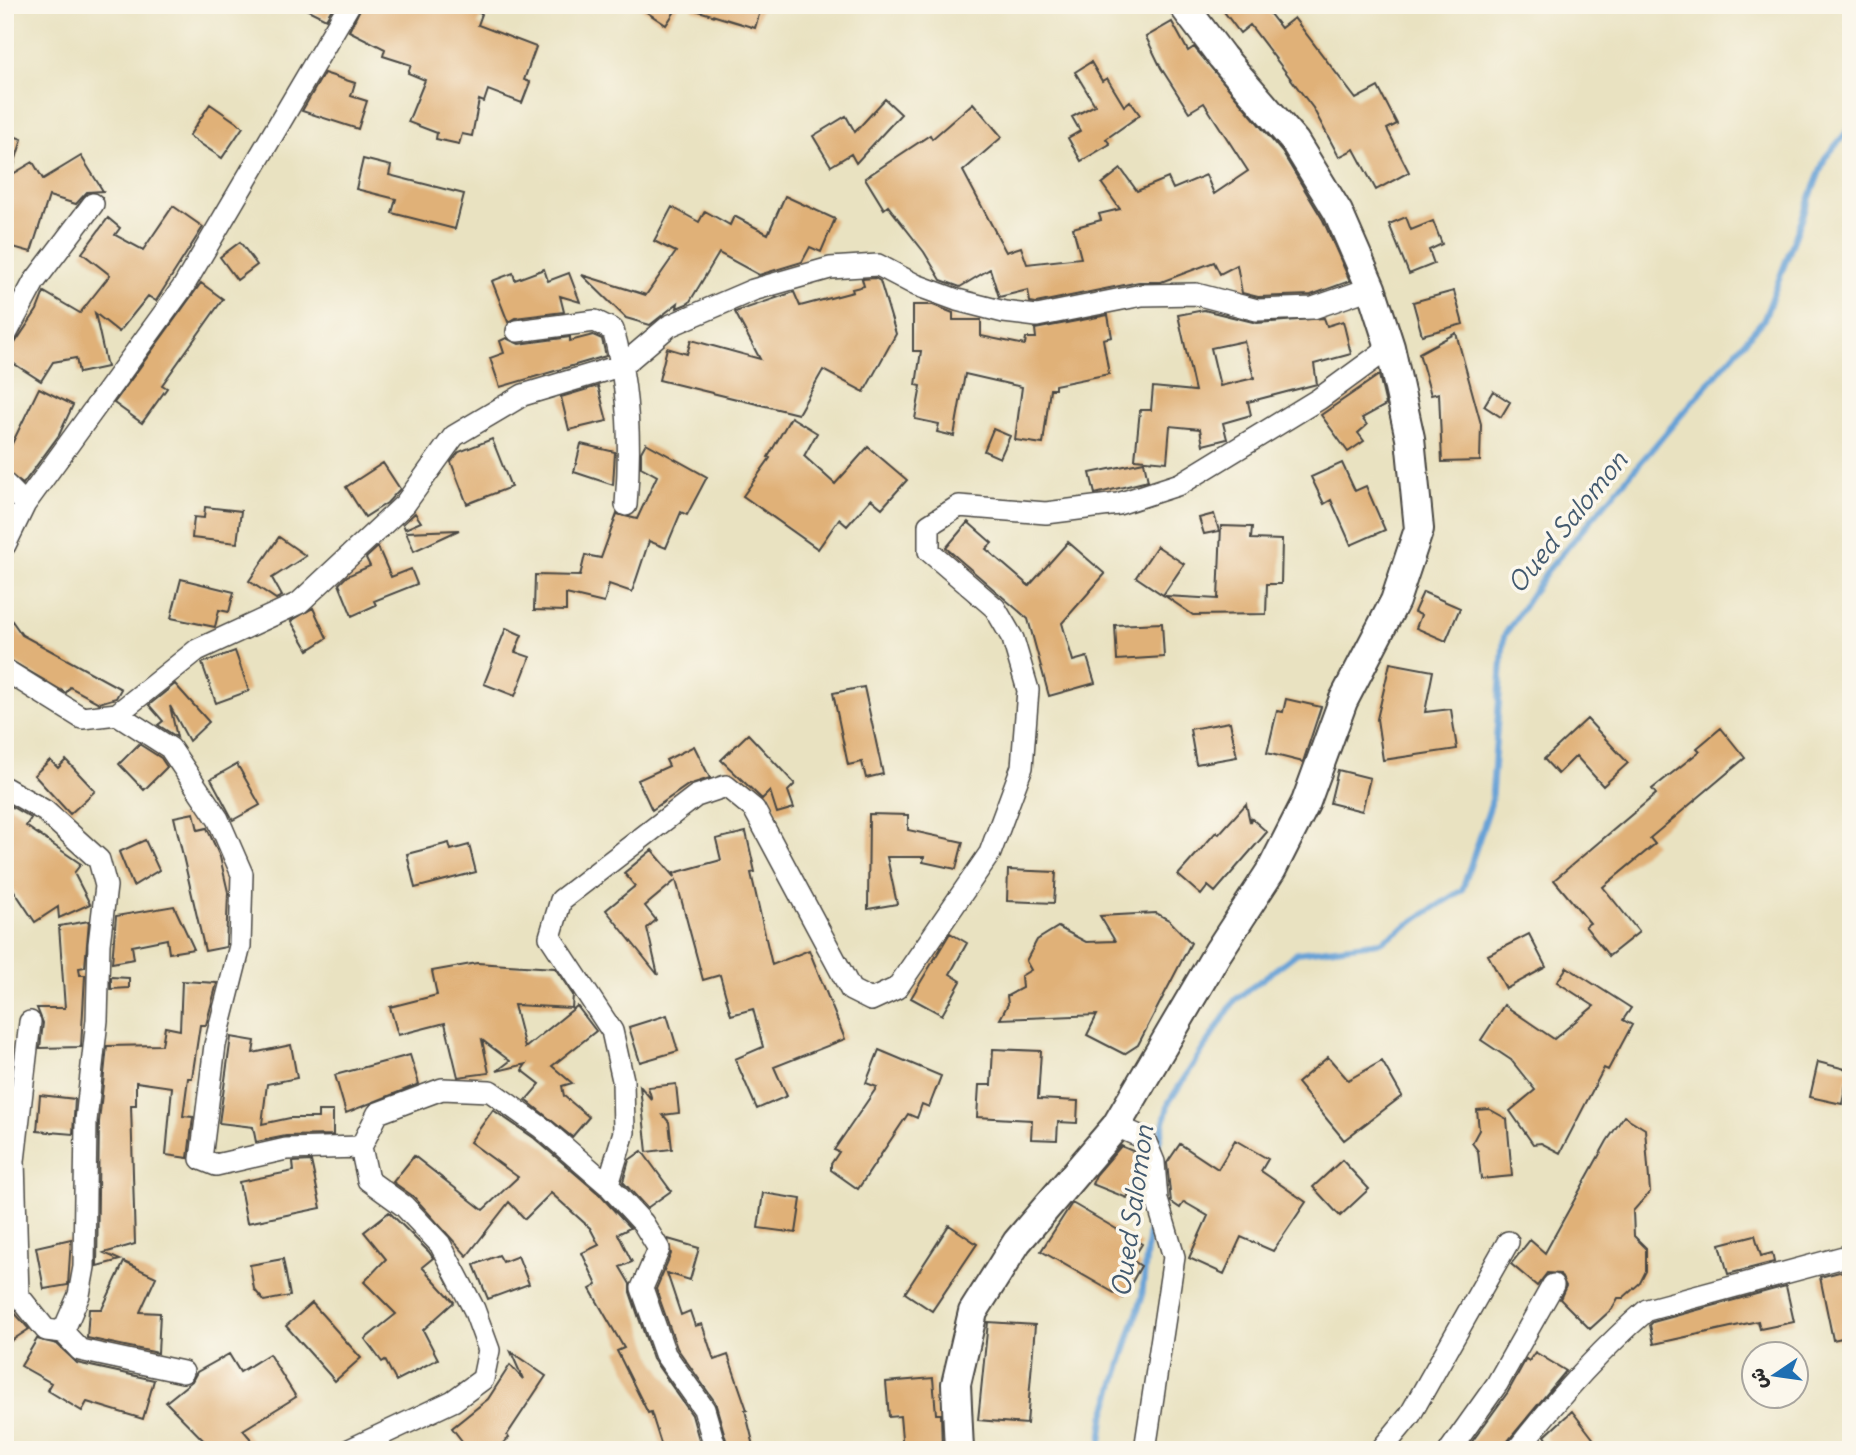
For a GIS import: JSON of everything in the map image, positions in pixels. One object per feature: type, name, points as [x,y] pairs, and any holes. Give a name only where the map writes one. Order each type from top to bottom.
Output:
[{"type":"street","points":[[5,545],[24,504],[183,287],[349,5]]},
{"type":"street","points":[[959,1450],[956,1384],[973,1312],[1017,1242],[1116,1126],[1218,951],[1272,869],[1306,802],[1343,701],[1395,601],[1419,529],[1410,438],[1390,347],[1371,288],[1338,212],[1295,142],[1222,57],[1183,5]]},
{"type":"street","points":[[5,336],[34,282],[93,204]]},
{"type":"street","points":[[5,670],[82,718],[117,714],[197,650],[299,603],[405,504],[454,436],[523,395],[623,365],[669,326],[753,290],[830,268],[878,265],[916,285],[957,300],[1004,312],[1037,316],[1142,295],[1196,294],[1256,310],[1313,308],[1371,288]]},
{"type":"street","points":[[517,331],[595,321],[613,330],[623,365],[629,467],[626,505]]},
{"type":"street","points":[[608,1185],[624,1132],[623,1080],[612,1031],[550,937],[562,900],[696,796],[726,786],[754,809],[851,990],[871,1000],[897,988],[990,853],[1023,767],[1028,690],[1013,639],[995,608],[929,551],[929,524],[959,506],[1046,513],[1118,504],[1180,484],[1320,399],[1390,347]]},
{"type":"street","points":[[5,484],[24,504]]},
{"type":"street","points":[[117,714],[170,748],[218,819],[242,874],[240,946],[215,1045],[201,1159],[216,1165],[286,1150],[361,1147]]},
{"type":"street","points":[[5,788],[45,811],[99,860],[106,887],[99,944],[97,1020],[86,1121],[84,1267],[79,1295],[64,1332]]},
{"type":"street","points":[[30,1022],[14,1161],[18,1295],[46,1330],[64,1332],[80,1350],[183,1372]]},
{"type":"street","points":[[349,1450],[453,1401],[483,1379],[489,1350],[474,1309],[440,1244],[404,1206],[368,1180],[361,1147],[378,1113],[442,1089],[490,1091],[542,1128],[608,1185],[643,1223],[659,1249],[642,1288],[665,1354],[704,1409],[716,1450]]},
{"type":"street","points":[[1116,1126],[1144,1138],[1154,1162],[1157,1200],[1174,1257],[1145,1450]]},
{"type":"street","points":[[1381,1450],[1410,1415],[1508,1242]]},
{"type":"street","points":[[1517,1450],[1553,1404],[1622,1332],[1647,1310],[1851,1255]]},
{"type":"street","points":[[1450,1450],[1497,1384],[1553,1285]]},
{"type":"building","points":[[298,5],[334,5],[326,19]]},
{"type":"building","points":[[362,5],[459,5],[482,14],[478,25],[536,47],[524,80],[530,82],[522,103],[488,90],[484,102],[479,100],[472,136],[462,134],[459,144],[436,139],[437,133],[408,122],[425,80],[408,73],[411,65],[383,56],[385,49],[349,31]]},
{"type":"building","points":[[636,5],[679,5],[666,25]]},
{"type":"building","points":[[693,5],[762,5],[755,28],[692,9]]},
{"type":"building","points":[[1219,5],[1263,5],[1281,28],[1294,18],[1356,99],[1378,87],[1397,124],[1387,129],[1409,172],[1376,190],[1354,149],[1339,157],[1313,108],[1250,25],[1240,33]]},
{"type":"building","points":[[1172,22],[1188,51],[1194,47],[1282,152],[1323,220],[1350,281],[1311,295],[1258,297],[1242,293],[1237,265],[1220,274],[1214,262],[1161,282],[1139,282],[1036,303],[1030,302],[1028,290],[999,297],[990,269],[960,287],[941,280],[924,252],[888,206],[884,209],[865,178],[930,135],[932,139],[973,103],[1002,137],[963,171],[1006,252],[1021,247],[1027,264],[1081,258],[1073,228],[1101,220],[1099,214],[1120,209],[1102,184],[1121,169],[1137,191],[1168,178],[1173,189],[1206,175],[1214,194],[1248,171],[1204,103],[1189,112],[1161,68],[1146,37]]},
{"type":"building","points":[[1091,62],[1102,81],[1107,78],[1124,106],[1130,101],[1140,115],[1106,139],[1110,144],[1081,161],[1068,138],[1080,131],[1072,117],[1095,105],[1075,72]]},
{"type":"building","points":[[324,73],[355,83],[351,96],[367,101],[358,129],[302,111]]},
{"type":"building","points":[[885,99],[901,114],[856,163],[851,154],[831,166],[813,136],[846,116],[855,132]]},
{"type":"building","points":[[210,104],[243,127],[222,158],[189,136]]},
{"type":"building","points":[[5,133],[22,139],[11,175],[33,162],[43,179],[81,156],[103,191],[87,192],[76,204],[49,196],[31,252],[13,247],[5,234]]},
{"type":"building","points":[[363,159],[391,166],[389,175],[464,194],[455,229],[392,213],[396,199],[356,189]]},
{"type":"building","points":[[785,196],[835,219],[821,252],[810,247],[802,262],[759,275],[719,253],[689,303],[677,308],[678,303],[650,325],[626,318],[582,275],[646,295],[676,252],[654,241],[672,207],[699,222],[705,211],[730,225],[734,216],[768,234]]},
{"type":"building","points":[[173,206],[203,227],[156,301],[148,296],[119,332],[95,313],[107,367],[79,373],[76,358],[53,362],[41,381],[5,358],[37,310],[44,292],[80,313],[110,275],[82,253],[108,218],[120,228],[115,235],[143,250]]},
{"type":"building","points":[[1406,217],[1411,230],[1433,221],[1442,244],[1429,250],[1434,264],[1409,274],[1389,224]]},
{"type":"building","points":[[240,242],[257,265],[237,280],[220,257]]},
{"type":"building","points":[[544,269],[548,281],[569,273],[580,302],[560,296],[564,312],[515,318],[508,322],[492,281],[513,273],[515,280]]},
{"type":"building","points":[[875,278],[880,281],[896,334],[864,392],[823,370],[798,414],[659,380],[667,348],[687,354],[691,340],[760,359],[735,312],[794,292],[800,306],[853,292],[852,289],[864,286],[862,279]]},
{"type":"building","points":[[201,283],[223,299],[162,385],[167,388],[142,423],[114,403]]},
{"type":"building","points":[[1454,291],[1463,324],[1422,335],[1413,302]]},
{"type":"building","points":[[913,305],[933,305],[953,313],[953,320],[981,320],[981,336],[1025,345],[1026,338],[1036,338],[1035,329],[1108,315],[1112,337],[1103,339],[1109,374],[1055,385],[1055,389],[1050,389],[1043,444],[1015,440],[1022,387],[965,374],[954,436],[937,432],[939,424],[915,419],[921,386],[916,385],[921,351],[913,351]]},
{"type":"building","points":[[1204,310],[1257,323],[1324,318],[1327,326],[1343,321],[1351,354],[1314,364],[1317,384],[1248,402],[1251,415],[1223,423],[1227,439],[1203,445],[1200,429],[1170,426],[1167,462],[1135,459],[1140,410],[1151,410],[1153,387],[1195,391],[1178,315]],"holes":[[[1244,341],[1254,378],[1220,386],[1211,348]]]},
{"type":"building","points":[[1456,333],[1481,424],[1480,461],[1442,462],[1439,393],[1431,395],[1419,353]]},
{"type":"building","points":[[593,335],[602,339],[606,356],[500,387],[490,358],[504,353],[500,341],[506,338],[519,344],[570,337],[570,341]]},
{"type":"building","points":[[1379,375],[1386,405],[1362,418],[1367,425],[1358,433],[1364,441],[1348,452],[1321,415]]},
{"type":"building","points":[[598,386],[607,421],[569,430],[561,397]]},
{"type":"building","points":[[39,388],[73,405],[59,435],[23,484],[5,471],[5,458]]},
{"type":"building","points":[[1493,391],[1510,402],[1501,417],[1484,406]]},
{"type":"building","points":[[791,417],[817,433],[804,456],[835,484],[868,447],[907,480],[882,508],[871,499],[847,526],[839,519],[818,549],[743,496],[770,458],[768,457]]},
{"type":"building","points":[[993,429],[1010,436],[1000,458],[984,451]]},
{"type":"building","points":[[492,439],[511,487],[467,504],[451,462],[459,452]]},
{"type":"building","points":[[646,443],[707,477],[687,515],[681,512],[666,548],[649,541],[632,592],[609,584],[604,603],[566,594],[566,611],[534,610],[535,575],[580,576],[585,555],[601,558],[617,514],[637,519],[657,476],[641,467],[641,452]]},
{"type":"building","points":[[581,444],[615,452],[613,485],[574,472]]},
{"type":"building","points":[[1144,462],[1148,481],[1095,494],[1090,473]]},
{"type":"building","points":[[383,463],[400,489],[387,503],[365,517],[346,487]]},
{"type":"building","points":[[1342,463],[1355,491],[1366,486],[1385,530],[1351,545],[1331,500],[1324,504],[1311,477]]},
{"type":"building","points":[[205,507],[241,511],[237,543],[192,538],[194,517],[204,518]]},
{"type":"building","points":[[415,513],[421,522],[405,529],[403,524]]},
{"type":"building","points":[[1214,514],[1219,531],[1204,534],[1199,518]]},
{"type":"building","points":[[968,522],[992,543],[986,549],[1029,586],[1068,542],[1105,574],[1062,623],[1073,661],[1087,657],[1095,683],[1049,696],[1028,619],[946,548]]},
{"type":"building","points":[[1221,526],[1252,527],[1251,539],[1282,540],[1281,584],[1267,584],[1266,614],[1193,615],[1165,596],[1218,599]]},
{"type":"building","points":[[459,530],[414,551],[406,532]]},
{"type":"building","points":[[279,537],[306,556],[272,578],[282,596],[276,599],[249,581]]},
{"type":"building","points":[[1157,546],[1184,564],[1163,595],[1136,577]]},
{"type":"building","points":[[378,547],[391,577],[411,569],[417,584],[374,601],[376,605],[352,616],[339,584],[347,576],[370,566],[366,558]]},
{"type":"building","points":[[181,579],[234,592],[229,612],[219,610],[215,627],[171,618]]},
{"type":"building","points":[[1423,592],[1460,608],[1446,641],[1416,628],[1421,615],[1414,612]]},
{"type":"building","points":[[313,608],[327,638],[308,650],[291,621]]},
{"type":"building","points":[[5,611],[22,635],[121,689],[116,698],[99,703],[70,687],[66,693],[5,657]]},
{"type":"building","points":[[1162,623],[1164,657],[1117,660],[1115,625]]},
{"type":"building","points":[[506,628],[522,635],[515,652],[530,657],[515,696],[484,684]]},
{"type":"building","points":[[235,651],[249,691],[216,703],[202,663]]},
{"type":"building","points":[[1390,663],[1433,671],[1425,712],[1451,709],[1457,749],[1383,760],[1377,719]]},
{"type":"building","points":[[175,684],[209,722],[189,741],[170,706],[177,737],[158,725],[163,721],[149,705]]},
{"type":"building","points":[[864,687],[883,774],[866,778],[862,762],[848,765],[833,693]]},
{"type":"building","points":[[1286,699],[1321,707],[1303,762],[1267,753],[1277,711],[1283,712]]},
{"type":"building","points":[[1587,719],[1628,763],[1603,786],[1576,756],[1558,774],[1544,759]]},
{"type":"building","points":[[1230,722],[1237,757],[1196,764],[1190,729]]},
{"type":"building","points":[[1721,728],[1745,758],[1650,838],[1655,844],[1603,887],[1639,932],[1609,956],[1585,926],[1590,923],[1554,880],[1656,794],[1652,789],[1700,751],[1697,748]]},
{"type":"building","points":[[748,734],[795,784],[788,791],[794,808],[777,813],[770,791],[762,799],[721,760]]},
{"type":"building","points":[[139,744],[161,758],[167,767],[144,790],[119,764]]},
{"type":"building","points":[[694,746],[710,778],[688,785],[652,810],[638,780],[669,766],[666,760]]},
{"type":"building","points":[[50,760],[58,768],[66,760],[95,791],[70,814],[34,775]]},
{"type":"building","points":[[237,764],[260,805],[233,820],[211,779]]},
{"type":"building","points":[[1338,770],[1370,778],[1362,811],[1330,803]]},
{"type":"building","points":[[5,803],[31,818],[26,826],[81,864],[74,873],[90,904],[59,918],[58,907],[35,922],[5,877]]},
{"type":"building","points":[[1246,804],[1250,822],[1251,818],[1267,832],[1215,892],[1208,886],[1201,895],[1178,875],[1216,832],[1219,834]]},
{"type":"building","points":[[194,813],[198,830],[207,828],[220,857],[228,892],[226,947],[205,951],[174,817]]},
{"type":"building","points":[[869,814],[908,815],[908,830],[963,842],[956,869],[923,862],[924,857],[887,857],[897,904],[868,909]]},
{"type":"building","points":[[746,832],[755,872],[751,873],[772,965],[809,950],[845,1039],[774,1067],[787,1096],[757,1109],[735,1059],[763,1047],[753,1009],[731,1015],[720,975],[703,980],[676,880],[645,906],[656,920],[647,928],[658,975],[606,910],[635,886],[624,873],[652,850],[675,877],[674,873],[721,860],[716,839]]},
{"type":"building","points":[[145,840],[159,870],[133,886],[119,852]]},
{"type":"building","points":[[449,843],[451,850],[469,845],[476,872],[415,888],[407,854]]},
{"type":"building","points":[[1008,870],[1056,872],[1054,903],[1007,901]]},
{"type":"building","points":[[174,906],[194,949],[169,953],[167,939],[132,946],[134,959],[112,963],[116,916]]},
{"type":"building","points":[[1156,913],[1169,920],[1191,943],[1138,1045],[1124,1054],[1087,1035],[1097,1015],[1000,1019],[1008,1004],[1007,996],[1022,988],[1021,976],[1031,970],[1026,961],[1037,940],[1058,927],[1086,942],[1115,941],[1100,916]]},
{"type":"building","points":[[89,921],[85,967],[79,968],[80,975],[85,975],[81,1047],[40,1048],[43,1023],[37,1008],[65,1008],[59,926]]},
{"type":"building","points":[[950,933],[967,943],[950,974],[961,981],[942,1015],[911,998]]},
{"type":"building","points":[[1529,934],[1546,967],[1506,989],[1488,955]]},
{"type":"building","points":[[477,963],[555,968],[573,995],[572,1008],[514,1005],[525,1048],[577,1006],[596,1031],[552,1066],[572,1083],[562,1086],[564,1096],[589,1117],[572,1137],[526,1100],[540,1084],[522,1070],[526,1064],[497,1071],[510,1061],[482,1040],[489,1073],[458,1077],[445,1023],[398,1035],[390,1007],[437,995],[432,971]]},
{"type":"building","points":[[1567,967],[1631,1008],[1623,1020],[1632,1025],[1608,1070],[1604,1068],[1560,1153],[1541,1143],[1533,1144],[1510,1111],[1535,1090],[1511,1060],[1481,1040],[1504,1005],[1554,1039],[1594,1006],[1557,982]]},
{"type":"building","points":[[111,977],[129,978],[129,988],[111,989]]},
{"type":"building","points":[[182,981],[217,983],[206,1025],[200,1025],[192,1078],[188,1078],[183,1116],[193,1117],[188,1158],[166,1155],[172,1087],[136,1082],[136,1105],[131,1105],[135,1244],[104,1253],[120,1260],[97,1266],[99,1122],[107,1046],[162,1045],[165,1027],[180,1030]]},
{"type":"building","points":[[667,1015],[678,1051],[640,1062],[629,1027]]},
{"type":"building","points":[[231,1037],[255,1041],[253,1053],[291,1045],[297,1078],[267,1084],[262,1124],[290,1118],[318,1118],[318,1111],[333,1111],[333,1135],[286,1136],[256,1142],[253,1127],[219,1123]]},
{"type":"building","points":[[993,1049],[1041,1051],[1038,1099],[1078,1101],[1077,1123],[1058,1122],[1057,1140],[1031,1139],[1032,1120],[977,1117],[979,1085],[991,1085]]},
{"type":"building","points":[[879,1050],[941,1076],[929,1107],[922,1104],[917,1118],[908,1114],[858,1189],[831,1170],[831,1164],[839,1152],[834,1150],[877,1087],[866,1083]]},
{"type":"building","points":[[410,1055],[419,1084],[346,1113],[335,1075]]},
{"type":"building","points":[[1328,1057],[1348,1080],[1382,1061],[1402,1096],[1344,1140],[1297,1083]]},
{"type":"building","points":[[1818,1062],[1849,1070],[1842,1104],[1810,1097]]},
{"type":"building","points":[[676,1084],[679,1113],[663,1115],[669,1122],[672,1149],[647,1152],[640,1086],[652,1100],[648,1087]]},
{"type":"building","points":[[40,1095],[75,1099],[73,1134],[37,1131]]},
{"type":"building","points":[[1489,1109],[1507,1119],[1512,1176],[1481,1179],[1478,1151],[1472,1143],[1479,1130],[1477,1110]]},
{"type":"building","points":[[493,1110],[534,1138],[599,1194],[630,1228],[618,1234],[632,1262],[620,1267],[630,1284],[630,1292],[653,1359],[692,1415],[702,1450],[663,1450],[651,1412],[648,1413],[617,1351],[624,1348],[590,1289],[597,1285],[582,1253],[599,1245],[590,1228],[551,1193],[525,1219],[509,1202],[467,1256],[414,1197],[393,1182],[414,1156],[483,1210],[518,1177],[470,1142]]},
{"type":"building","points":[[1624,1116],[1645,1129],[1650,1192],[1633,1211],[1634,1236],[1646,1248],[1646,1271],[1640,1283],[1623,1298],[1618,1298],[1612,1309],[1590,1329],[1560,1299],[1566,1286],[1560,1274],[1547,1273],[1537,1286],[1511,1264],[1530,1240],[1545,1253],[1607,1141]]},
{"type":"building","points":[[1235,1140],[1268,1159],[1261,1171],[1306,1202],[1273,1251],[1241,1237],[1224,1274],[1189,1258],[1208,1216],[1184,1202],[1180,1208],[1171,1202],[1167,1163],[1180,1144],[1218,1169]]},
{"type":"building","points":[[1121,1146],[1135,1152],[1141,1165],[1142,1183],[1135,1178],[1127,1198],[1092,1184],[1096,1175]]},
{"type":"building","points":[[642,1151],[671,1191],[647,1208],[623,1182],[629,1160]]},
{"type":"building","points":[[1342,1160],[1369,1189],[1340,1216],[1313,1187]]},
{"type":"building","points":[[311,1161],[321,1208],[247,1223],[239,1182],[294,1171],[293,1162]]},
{"type":"building","points":[[763,1193],[801,1199],[796,1233],[758,1228]]},
{"type":"building","points":[[1072,1203],[1142,1244],[1132,1260],[1141,1266],[1123,1298],[1041,1251]]},
{"type":"building","points":[[389,1212],[429,1252],[433,1258],[422,1267],[454,1302],[423,1330],[438,1359],[396,1381],[385,1360],[382,1362],[365,1339],[396,1314],[364,1282],[386,1259],[364,1232]]},
{"type":"building","points":[[949,1225],[977,1244],[932,1311],[905,1293]]},
{"type":"building","points":[[1755,1235],[1761,1256],[1772,1253],[1774,1262],[1728,1274],[1720,1244]]},
{"type":"building","points":[[71,1239],[68,1285],[44,1289],[36,1247]]},
{"type":"building","points":[[668,1239],[699,1248],[690,1280],[667,1273],[681,1315],[690,1311],[695,1326],[702,1324],[714,1360],[728,1355],[747,1410],[755,1450],[729,1450],[715,1402],[677,1348],[656,1289],[671,1254]]},
{"type":"building","points":[[499,1255],[503,1262],[518,1256],[529,1284],[488,1299],[474,1265]]},
{"type":"building","points":[[283,1259],[290,1296],[264,1301],[254,1289],[250,1265]]},
{"type":"building","points":[[124,1262],[156,1277],[140,1312],[160,1313],[158,1353],[87,1338],[89,1309],[102,1309]]},
{"type":"building","points":[[1851,1269],[1851,1336],[1833,1340],[1820,1277]]},
{"type":"building","points":[[1786,1286],[1794,1322],[1760,1329],[1758,1321],[1654,1344],[1650,1325],[1653,1322]]},
{"type":"building","points":[[5,1302],[29,1329],[5,1345]]},
{"type":"building","points":[[312,1303],[361,1358],[335,1381],[286,1326]]},
{"type":"building","points":[[988,1322],[1035,1325],[1027,1424],[978,1420]]},
{"type":"building","points":[[37,1339],[57,1344],[77,1363],[154,1380],[143,1419],[87,1402],[82,1411],[47,1390],[51,1383],[21,1366]]},
{"type":"building","points":[[511,1352],[546,1376],[507,1435],[509,1438],[494,1450],[469,1450],[452,1428],[488,1399],[510,1365],[523,1379]]},
{"type":"building","points":[[1535,1352],[1566,1371],[1507,1442],[1504,1450],[1466,1450],[1508,1392],[1526,1359],[1529,1361]]},
{"type":"building","points":[[229,1354],[240,1372],[269,1354],[296,1397],[243,1430],[260,1450],[213,1450],[166,1402],[192,1381],[197,1372]]},
{"type":"building","points":[[933,1378],[936,1414],[941,1414],[942,1450],[903,1450],[900,1416],[889,1417],[886,1382]]},
{"type":"building","points":[[1572,1411],[1595,1441],[1584,1450],[1555,1450],[1545,1436]]},
{"type":"waterway","name":"Oued Salomon","points":[[1157,1150],[1169,1102],[1235,1000],[1297,953],[1381,942],[1462,890],[1491,804],[1504,636],[1547,571],[1764,319],[1825,158],[1851,127]]},
{"type":"waterway","name":"Oued Salomon","points":[[1100,1450],[1104,1418],[1142,1297],[1151,1210]]}]
